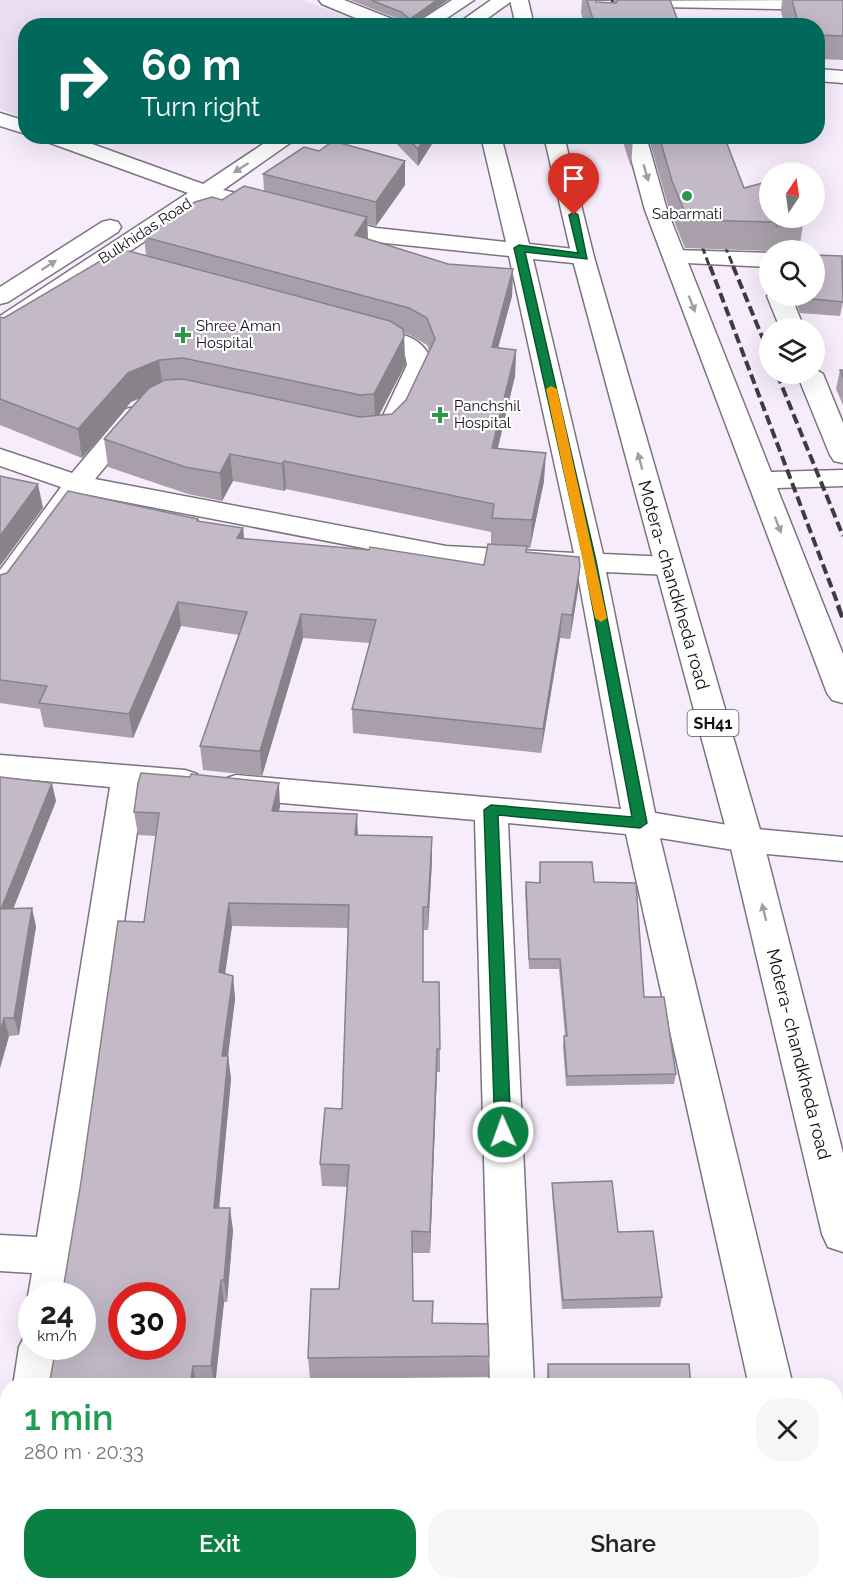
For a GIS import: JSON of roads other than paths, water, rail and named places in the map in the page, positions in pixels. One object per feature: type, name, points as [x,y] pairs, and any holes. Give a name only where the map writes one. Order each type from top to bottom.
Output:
[{"type":"street","points":[[328,0],[373,18]]},
{"type":"street","points":[[434,18],[463,0],[464,18]]},
{"type":"street","points":[[476,18],[504,0]]},
{"type":"street","points":[[519,0],[523,18]]},
{"type":"street","points":[[599,6],[843,5]]},
{"type":"street","points":[[825,76],[843,77]]},
{"type":"street","points":[[0,119],[18,125]]},
{"type":"street","points":[[74,144],[194,182],[376,235],[450,244],[519,248],[583,257]]},
{"type":"street","points":[[224,154],[238,144]]},
{"type":"street","name":"Bulkhidas Road","points":[[161,195],[194,182],[273,144]]},
{"type":"street","points":[[493,144],[590,561],[640,823],[769,1378]]},
{"type":"street","name":"Motera- chandkheda road","points":[[556,144],[583,257],[746,840],[843,1234]]},
{"type":"street","points":[[637,144],[656,210],[843,693]]},
{"type":"street","name":"Bulkhidas Road","points":[[0,327],[100,260],[194,182]]},
{"type":"street","name":"Bulkhidas Road","points":[[0,297],[132,213]]},
{"type":"street","points":[[674,257],[759,263]]},
{"type":"street","points":[[100,260],[134,269]]},
{"type":"street","points":[[341,327],[400,342],[416,351],[420,365],[391,426],[383,433],[350,432]]},
{"type":"street","points":[[814,384],[843,455]]},
{"type":"street","points":[[0,590],[77,484],[142,408],[152,403]]},
{"type":"street","points":[[0,457],[77,484],[446,555],[669,566]]},
{"type":"street","points":[[760,480],[843,478]]},
{"type":"street","points":[[0,766],[640,823],[746,840],[843,849]]},
{"type":"street","points":[[51,1282],[128,777]]},
{"type":"street","points":[[491,810],[512,1378]]},
{"type":"street","points":[[0,1253],[55,1256]]},
{"type":"street","points":[[36,1378],[39,1360]]},
{"type":"railway","points":[[612,0],[618,18]]},
{"type":"railway","points":[[720,234],[734,268]]},
{"type":"railway","points":[[698,235],[710,268]]},
{"type":"railway","points":[[710,266],[839,607]]},
{"type":"railway","points":[[733,266],[759,329]]},
{"type":"railway","points":[[781,384],[843,536]]},
{"type":"railway","points":[[838,606],[843,619]]},
{"type":"place","name":"Sabarmati","points":[[687,196]]},
{"type":"place","name":"Shree Aman Hospital","points":[[183,335]]},
{"type":"place","name":"Panchshil Hospital","points":[[440,415]]}]
